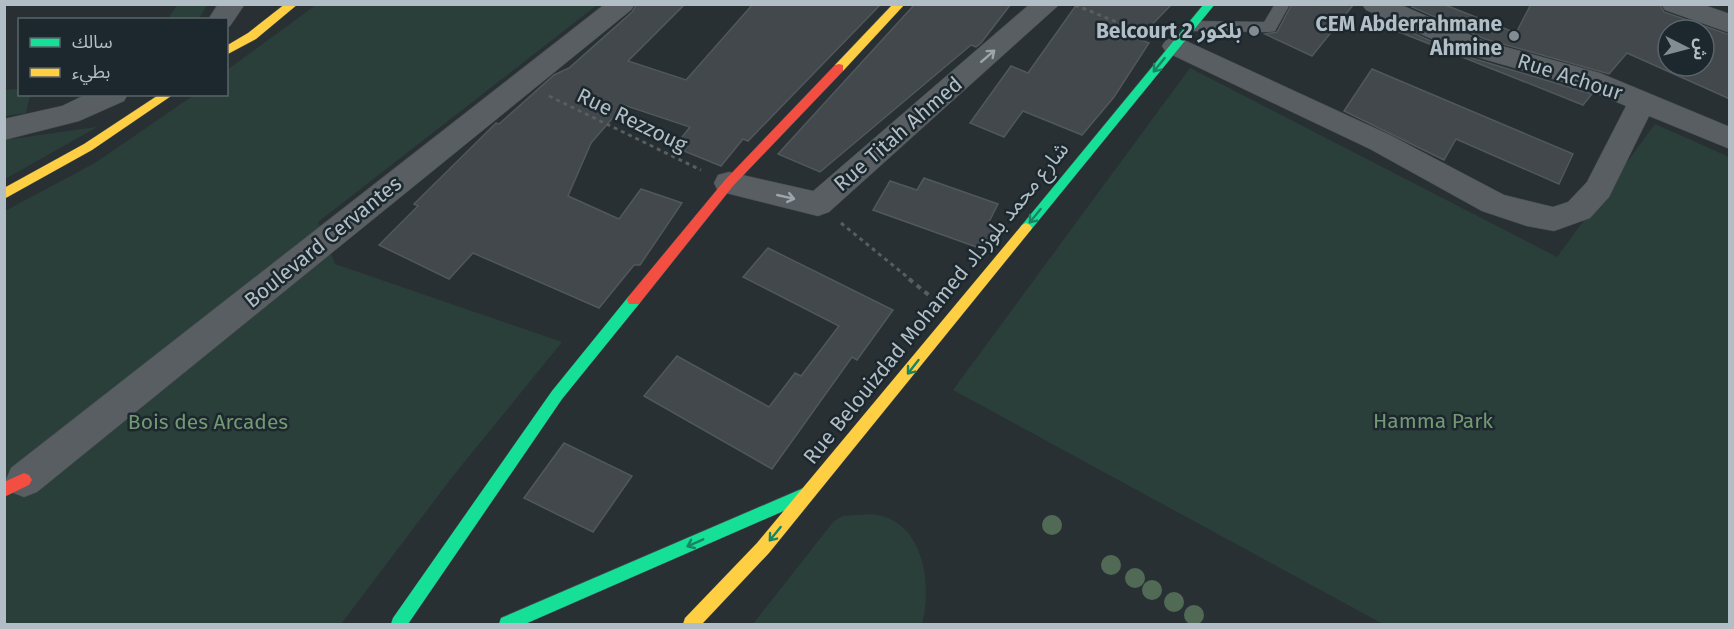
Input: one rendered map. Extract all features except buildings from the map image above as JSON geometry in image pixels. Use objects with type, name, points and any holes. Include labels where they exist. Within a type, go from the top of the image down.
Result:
[{"type":"street","points":[[222,18],[232,4]]},
{"type":"street","points":[[228,50],[248,30],[281,4]]},
{"type":"street","points":[[228,50],[246,40],[293,4]]},
{"type":"street","name":"Boulevard Cervantes","points":[[14,485],[622,4]]},
{"type":"street","points":[[399,624],[556,396],[729,183],[900,4]]},
{"type":"street","name":"Rue Titah Ahmed","points":[[729,183],[818,204],[1047,4]]},
{"type":"street","name":"Rue Belouizdad Mohamed شارع محمد بلوزداد","points":[[691,624],[763,548],[1210,4]]},
{"type":"street","name":"Rue Achour","points":[[1375,4],[1475,48],[1590,80],[1730,139]]},
{"type":"street","points":[[1674,4],[1730,24]]},
{"type":"street","points":[[1183,36],[1493,202],[1527,214],[1554,219],[1579,210],[1598,189],[1642,102]]},
{"type":"street","points":[[4,130],[69,114],[110,96]]},
{"type":"street","points":[[4,194],[76,156],[129,123],[166,96]]},
{"type":"street","points":[[507,624],[806,494]]},
{"type":"lane","points":[[1183,36],[1269,27],[1283,4]]},
{"type":"path","points":[[1075,4],[1183,36]]},
{"type":"path","name":"Rue Rezzoug","points":[[521,83],[729,183]]},
{"type":"path","points":[[818,204],[954,315]]},
{"type":"green space","points":[[177,4],[207,5],[200,18],[169,18]]},
{"type":"green space","name":"Bois des Arcades","points":[[316,5],[597,5],[318,222],[335,264],[562,342],[453,476],[341,624],[5,624],[5,211],[95,163],[193,96],[228,96],[228,69]]},
{"type":"green space","name":"Hamma Park","points":[[1190,68],[1557,257],[1655,124],[1729,157],[1729,624],[1383,624],[953,390]]},
{"type":"green space","points":[[18,89],[18,96],[30,96],[26,113],[5,116],[5,90]]},
{"type":"green space","points":[[97,127],[5,179],[5,140]]},
{"type":"green space","points":[[878,515],[894,521],[906,531],[915,544],[925,576],[925,609],[922,624],[753,624],[834,521],[843,516]]},
{"type":"traffic: fast","points":[[1026,228],[1210,4]]},
{"type":"traffic: fast","points":[[399,624],[557,395],[634,300]]},
{"type":"traffic: fast","points":[[507,624],[806,494]]},
{"type":"traffic: slow","points":[[228,50],[252,36],[293,4]]},
{"type":"traffic: slow","points":[[839,68],[900,4]]},
{"type":"traffic: slow","points":[[4,194],[88,147],[166,96]]},
{"type":"traffic: slow","points":[[691,624],[763,548],[1026,228]]},
{"type":"traffic: jam","points":[[634,300],[729,183],[839,68]]},
{"type":"traffic: jam","points":[[4,490],[24,480]]},
{"type":"place","name":"Belcourt 2 بلكور","points":[[1254,31]]},
{"type":"place","name":"CEM Abderrahmane Ahmine","points":[[1514,36]]}]
